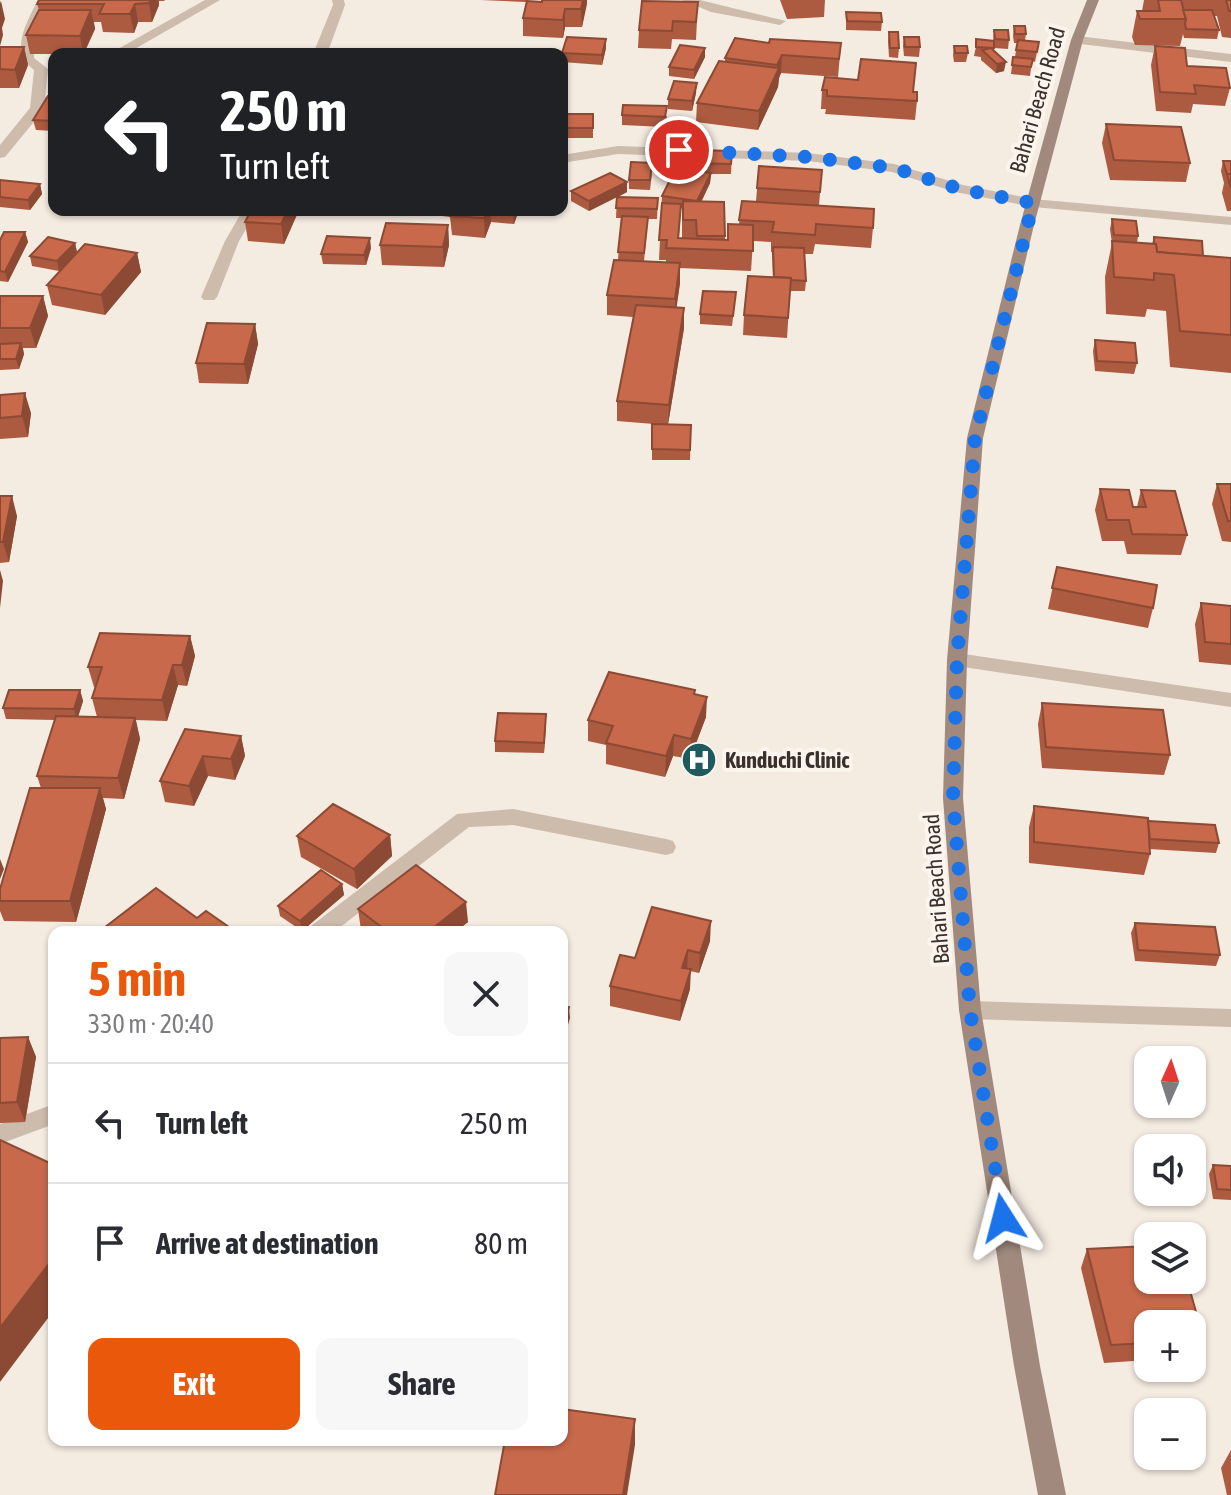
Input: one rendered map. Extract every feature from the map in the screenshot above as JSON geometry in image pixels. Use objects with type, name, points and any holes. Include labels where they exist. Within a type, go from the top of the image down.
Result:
[{"type":"street","points":[[37,109],[41,69],[28,59],[27,48],[33,22],[44,0]]},
{"type":"street","points":[[127,48],[214,0]]},
{"type":"street","points":[[322,48],[339,5],[338,0]]},
{"type":"street","points":[[688,0],[715,9],[780,21]]},
{"type":"street","name":"Bahari Beach Road","points":[[1052,1495],[1027,1366],[970,1010],[953,798],[957,660],[975,438],[1033,203],[1077,40],[1093,0]]},
{"type":"street","points":[[1077,40],[1231,58]]},
{"type":"street","points":[[0,154],[37,109],[48,101]]},
{"type":"street","points":[[568,158],[618,150],[808,157],[894,168],[960,189],[1033,203],[1231,221]]},
{"type":"street","points":[[209,297],[232,241],[247,216]]},
{"type":"street","points":[[957,660],[1231,700]]},
{"type":"street","points":[[327,926],[464,819],[513,817],[666,847]]},
{"type":"street","points":[[970,1010],[1231,1018]]},
{"type":"street","points":[[0,1134],[48,1116]]},
{"type":"building","points":[[39,0],[151,0],[149,3],[135,4],[130,14],[99,14],[104,4],[37,4]]},
{"type":"building","points":[[583,0],[581,9],[565,9],[563,20],[523,18],[527,1]]},
{"type":"building","points":[[1158,0],[1181,0],[1186,19],[1140,19],[1137,11],[1160,11]]},
{"type":"building","points":[[642,1],[698,2],[696,22],[673,21],[672,31],[639,30]]},
{"type":"building","points":[[39,10],[91,10],[80,36],[26,35]]},
{"type":"building","points":[[1183,10],[1212,10],[1219,30],[1186,29]]},
{"type":"building","points":[[846,12],[881,13],[882,22],[847,21]]},
{"type":"building","points":[[1014,26],[1025,26],[1026,34],[1015,34]]},
{"type":"building","points":[[994,30],[1008,30],[1009,40],[995,39]]},
{"type":"building","points":[[889,32],[898,32],[899,48],[890,48]]},
{"type":"building","points":[[567,37],[606,39],[602,55],[568,53],[568,48],[564,48]]},
{"type":"building","points":[[904,37],[919,37],[920,47],[905,47]]},
{"type":"building","points":[[735,38],[769,43],[770,39],[841,43],[839,59],[782,55],[777,65],[725,58]]},
{"type":"building","points":[[976,39],[994,41],[994,48],[976,47]]},
{"type":"building","points":[[1018,40],[1039,42],[1037,52],[1016,50]]},
{"type":"building","points":[[680,45],[705,48],[694,70],[669,67]]},
{"type":"building","points":[[954,46],[967,46],[968,53],[955,53]]},
{"type":"building","points":[[1155,46],[1185,48],[1187,66],[1226,68],[1230,88],[1194,85],[1196,94],[1160,92]]},
{"type":"building","points":[[0,47],[24,47],[15,70],[0,69]]},
{"type":"building","points":[[991,48],[1006,62],[997,64],[982,50]]},
{"type":"building","points":[[1013,57],[1033,59],[1031,67],[1012,65]]},
{"type":"building","points":[[861,59],[916,63],[913,92],[917,92],[917,101],[827,96],[827,90],[822,90],[825,77],[858,80]]},
{"type":"building","points":[[719,61],[779,68],[759,111],[697,103]]},
{"type":"building","points":[[674,81],[697,83],[692,101],[668,99]]},
{"type":"building","points":[[48,96],[48,121],[33,120]]},
{"type":"building","points":[[623,105],[667,106],[665,117],[622,115]]},
{"type":"building","points":[[568,114],[593,114],[593,128],[568,128]]},
{"type":"building","points":[[1106,124],[1181,127],[1190,163],[1114,160]]},
{"type":"building","points":[[656,149],[732,151],[731,164],[655,162]]},
{"type":"building","points":[[1223,161],[1231,161],[1231,174],[1227,174]]},
{"type":"building","points":[[631,162],[652,163],[650,180],[629,180]]},
{"type":"building","points":[[759,166],[822,170],[820,192],[757,188]]},
{"type":"building","points":[[676,168],[711,173],[697,201],[662,196]]},
{"type":"building","points":[[610,173],[627,182],[589,201],[571,191]]},
{"type":"building","points":[[0,180],[40,184],[28,200],[0,197]]},
{"type":"building","points":[[617,197],[658,198],[657,209],[616,208]]},
{"type":"building","points":[[683,201],[724,202],[725,236],[697,236],[696,220],[683,220]]},
{"type":"building","points":[[742,201],[874,209],[873,228],[816,224],[815,235],[772,232],[774,222],[739,220]]},
{"type":"building","points":[[662,203],[681,204],[678,238],[728,240],[728,224],[753,225],[753,251],[666,248],[667,240],[659,240]]},
{"type":"building","points":[[248,216],[285,216],[281,224],[245,222]]},
{"type":"building","points":[[622,216],[648,217],[644,253],[618,252]]},
{"type":"building","points":[[1112,219],[1136,221],[1138,236],[1114,235]]},
{"type":"building","points":[[386,223],[448,225],[443,247],[380,245]]},
{"type":"building","points":[[4,232],[25,232],[5,272],[0,271],[0,240]]},
{"type":"building","points":[[327,236],[370,238],[364,255],[321,254]]},
{"type":"building","points":[[48,237],[75,243],[57,261],[30,256]]},
{"type":"building","points":[[1154,237],[1202,241],[1203,256],[1157,252]]},
{"type":"building","points":[[1112,241],[1156,244],[1157,252],[1231,258],[1231,335],[1180,331],[1174,275],[1154,273],[1154,280],[1114,277]]},
{"type":"building","points":[[85,244],[137,253],[101,295],[47,285]]},
{"type":"building","points":[[773,247],[804,248],[806,281],[774,277]]},
{"type":"building","points":[[614,260],[680,263],[675,299],[607,295]]},
{"type":"building","points":[[748,276],[791,278],[788,318],[744,315]]},
{"type":"building","points":[[703,291],[736,292],[733,316],[700,314]]},
{"type":"building","points":[[0,296],[43,296],[30,328],[0,328]]},
{"type":"building","points":[[636,305],[684,308],[669,405],[617,401]]},
{"type":"building","points":[[207,323],[255,324],[244,364],[196,363]]},
{"type":"building","points":[[1095,340],[1135,343],[1137,363],[1097,361]]},
{"type":"building","points":[[21,343],[16,359],[0,359],[0,344]]},
{"type":"building","points":[[25,393],[22,416],[0,418],[0,395]]},
{"type":"building","points":[[652,424],[691,425],[690,450],[652,449]]},
{"type":"building","points":[[1217,484],[1231,484],[1231,521],[1228,521]]},
{"type":"building","points":[[1100,489],[1129,490],[1133,507],[1146,507],[1141,490],[1175,491],[1187,535],[1132,534],[1129,520],[1107,520]]},
{"type":"building","points":[[0,496],[12,496],[3,542],[0,542]]},
{"type":"building","points":[[1057,567],[1157,585],[1153,608],[1052,588]]},
{"type":"building","points":[[1201,603],[1231,606],[1231,644],[1205,642]]},
{"type":"building","points":[[100,633],[190,636],[182,665],[173,665],[162,700],[92,698],[102,667],[88,667]]},
{"type":"building","points":[[609,672],[695,690],[694,694],[707,697],[691,739],[674,735],[666,756],[606,743],[613,726],[588,720]]},
{"type":"building","points":[[9,690],[80,690],[74,709],[3,708]]},
{"type":"building","points":[[1042,703],[1163,710],[1170,755],[1046,747]]},
{"type":"building","points":[[498,713],[546,714],[544,743],[495,741]]},
{"type":"building","points":[[56,716],[135,718],[118,778],[37,776]]},
{"type":"building","points":[[185,729],[241,736],[231,759],[203,756],[189,786],[160,781]]},
{"type":"building","points":[[30,788],[100,788],[70,901],[0,901],[0,889]]},
{"type":"building","points":[[333,804],[390,835],[354,869],[297,836]]},
{"type":"building","points":[[1034,806],[1148,818],[1150,854],[1034,842]]},
{"type":"building","points":[[1148,821],[1215,825],[1219,843],[1150,839]]},
{"type":"building","points":[[416,865],[466,902],[436,926],[380,926],[358,909]]},
{"type":"building","points":[[321,870],[342,884],[300,921],[278,906]]},
{"type":"building","points":[[156,888],[197,918],[206,911],[227,926],[107,926]]},
{"type":"building","points":[[652,907],[711,921],[700,953],[688,950],[682,968],[691,969],[681,1001],[610,986],[620,955],[635,958]]},
{"type":"building","points":[[1135,923],[1215,927],[1220,955],[1138,950]]},
{"type":"building","points":[[28,1037],[17,1102],[0,1103],[0,1038]]},
{"type":"building","points":[[0,1140],[48,1162],[48,1265],[0,1328]]},
{"type":"building","points":[[1213,1165],[1231,1166],[1231,1190],[1217,1189]]},
{"type":"building","points":[[1134,1247],[1134,1294],[1191,1294],[1196,1310],[1134,1310],[1134,1344],[1111,1345],[1087,1249]]},
{"type":"building","points":[[568,1410],[635,1419],[623,1495],[495,1495],[504,1446],[568,1446]]},
{"type":"place","name":"Kunduchi Clinic","points":[[699,760]]},
{"type":"route","points":[[679,150],[808,157],[894,168],[960,189],[1033,203],[975,438],[957,660],[953,798],[970,1010],[1003,1218]]}]
